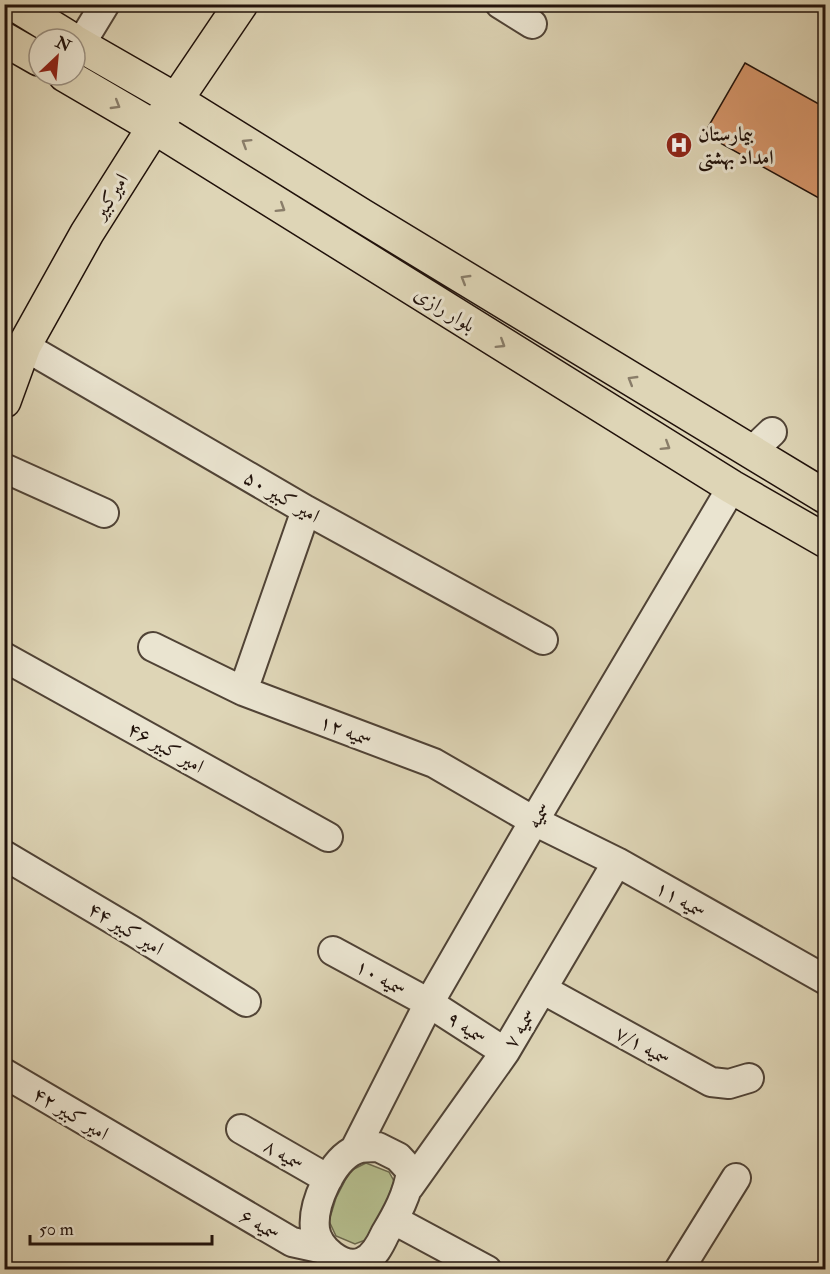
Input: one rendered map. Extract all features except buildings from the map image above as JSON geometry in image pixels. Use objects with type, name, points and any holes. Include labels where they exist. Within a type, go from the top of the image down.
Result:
[{"type":"main road","name":"بلوار رازی","points":[[14,4],[51,27]]},
{"type":"main road","name":"امیرکبیر","points":[[4,401],[24,346],[87,233],[154,127],[176,100],[242,4]]},
{"type":"main road","points":[[4,39],[27,52]]},
{"type":"main road","name":"بلوار رازی","points":[[87,49],[176,100],[361,215],[761,442],[825,497]]},
{"type":"main road","name":"بلوار رازی","points":[[86,87],[154,127],[732,487],[825,541]]},
{"type":"main road","points":[[343,246],[361,215]]},
{"type":"street","points":[[87,27],[105,4]]},
{"type":"street","points":[[500,4],[532,24]]},
{"type":"street","name":"امیر کبیر ۵۰","points":[[24,346],[306,510],[543,640]]},
{"type":"street","points":[[4,468],[104,513]]},
{"type":"street","name":"سمیه","points":[[355,1149],[429,1003],[732,487]]},
{"type":"street","points":[[243,691],[306,510]]},
{"type":"street","name":"سمیه ۱۲","points":[[153,647],[243,691],[434,763],[534,821]]},
{"type":"street","name":"امیر کبیر ۴۶","points":[[4,657],[328,837]]},
{"type":"street","name":"سمیه ۱۱","points":[[534,821],[617,862],[825,981]]},
{"type":"street","name":"امیر کبیر ۴۴","points":[[4,855],[246,1002]]},
{"type":"street","name":"سمیه ۷","points":[[409,1187],[505,1052],[617,862]]},
{"type":"street","name":"سمیه ۱۰","points":[[333,951],[429,1003]]},
{"type":"street","name":"سمیه ۷/۱","points":[[542,989],[711,1082],[729,1084],[749,1078]]},
{"type":"street","name":"سمیه ۹","points":[[429,1003],[505,1052]]},
{"type":"street","name":"امیر کبیر ۴۲","points":[[4,1072],[138,1152]]},
{"type":"street","name":"سمیه ۸","points":[[241,1129],[328,1179]]},
{"type":"street","points":[[378,1146],[398,1158],[411,1171],[409,1187],[394,1220],[371,1261],[361,1263],[342,1262],[324,1249],[315,1230],[318,1200],[328,1179],[340,1161],[355,1149],[378,1146]]},
{"type":"street","name":"سمیه ۶","points":[[138,1152],[292,1242],[324,1249]]},
{"type":"street","points":[[678,1269],[736,1178]]},
{"type":"street","points":[[394,1220],[487,1269]]},
{"type":"green space","points":[[366,1163],[389,1172],[394,1181],[382,1214],[368,1239],[355,1244],[336,1236],[329,1221],[336,1198],[350,1171]]},
{"type":"place","name":"بیمارستان امداد بهشتی","points":[[679,145]]}]
